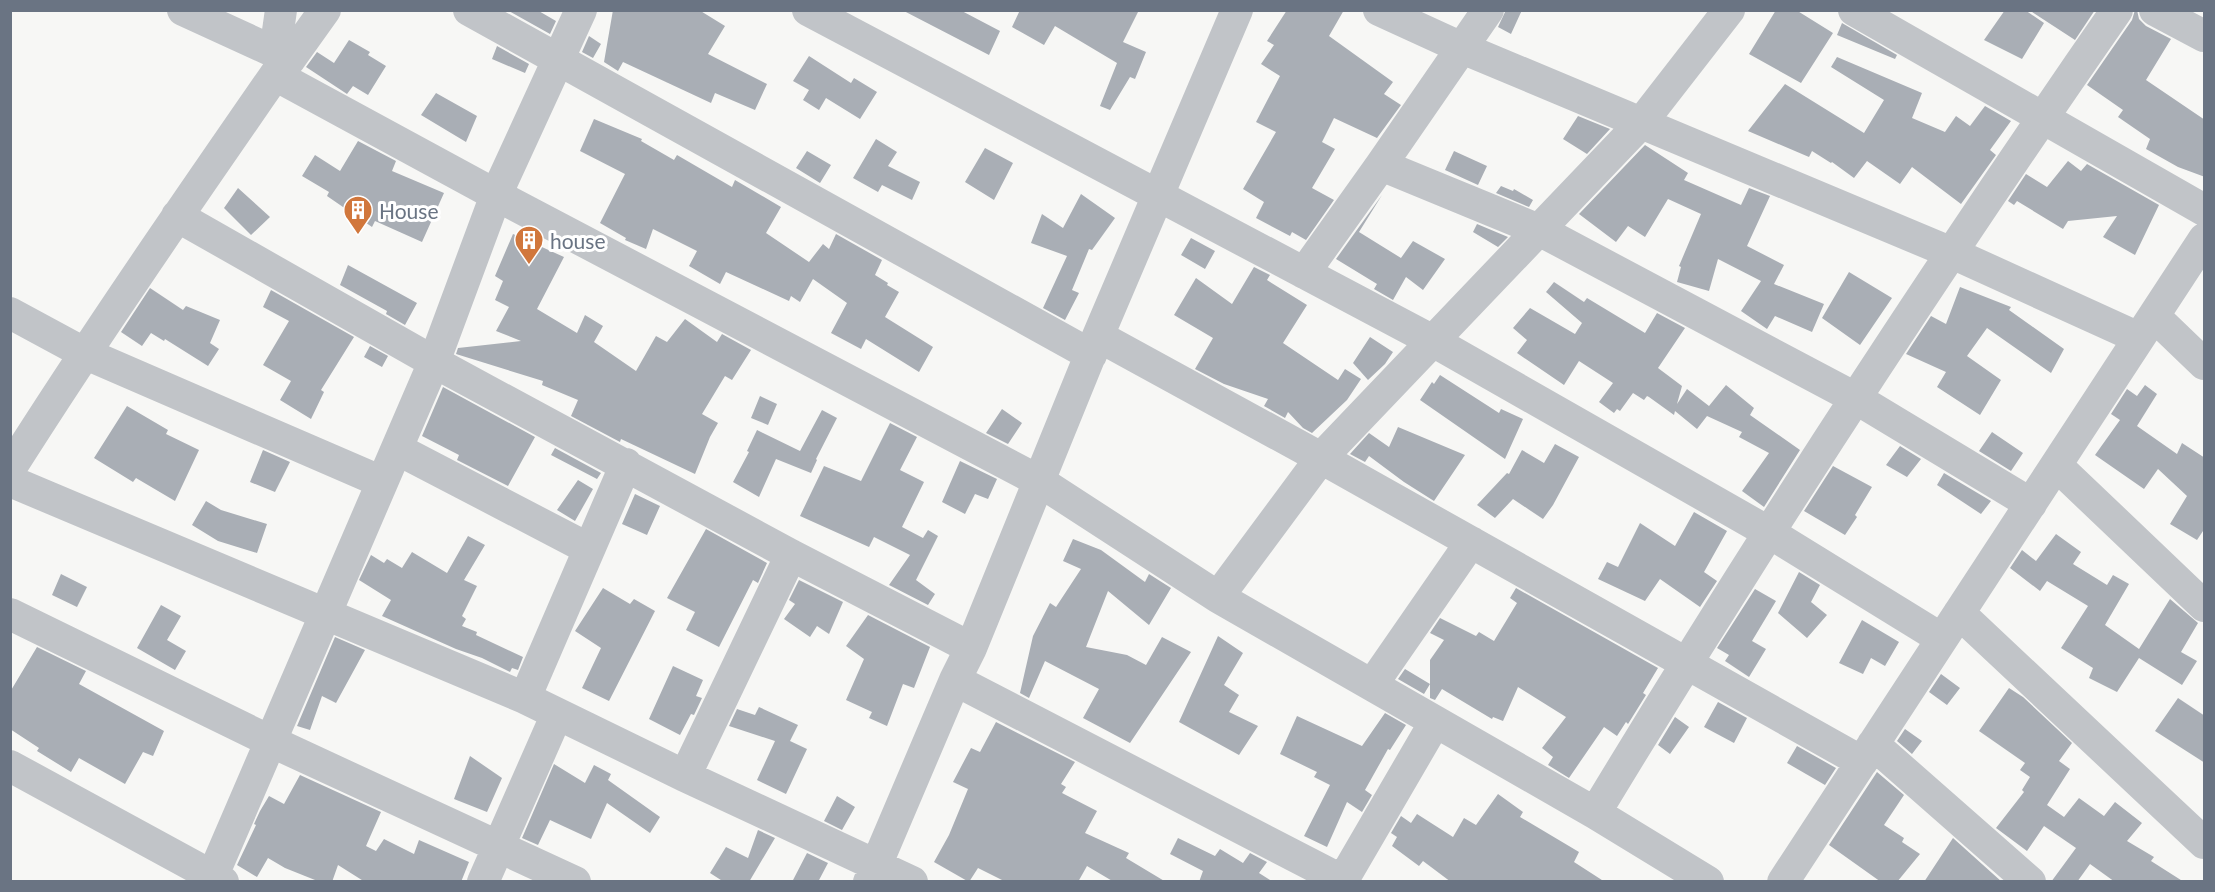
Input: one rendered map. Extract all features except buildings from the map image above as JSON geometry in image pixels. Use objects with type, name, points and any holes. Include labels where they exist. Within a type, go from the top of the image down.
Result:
[{"type":"street","points":[[183,10],[280,62],[496,195],[1038,481],[1218,597],[1595,813],[1708,882]]},
{"type":"street","points":[[280,62],[281,10]]},
{"type":"street","points":[[10,469],[84,353],[280,62],[325,10]]},
{"type":"street","points":[[469,10],[559,61],[1095,346],[1321,458],[1686,663],[1867,753],[2030,882]]},
{"type":"street","points":[[10,766],[215,880],[270,741],[434,362],[496,195],[581,10]]},
{"type":"street","points":[[808,10],[1433,341],[1770,533],[1950,626],[2205,843]]},
{"type":"street","points":[[873,874],[955,680],[971,648],[1038,481],[1237,10]]},
{"type":"street","points":[[1379,10],[1462,48],[1952,253],[2146,327],[2205,364]]},
{"type":"street","points":[[1304,273],[1488,10]]},
{"type":"street","points":[[1218,597],[1321,458],[1642,122],[1729,10]]},
{"type":"street","points":[[1854,10],[2205,210]]},
{"type":"street","points":[[1595,813],[1686,663],[1857,399],[1952,253],[2117,10]]},
{"type":"street","points":[[2155,10],[2205,36]]},
{"type":"street","points":[[1381,165],[1539,230],[1857,399],[2031,504]]},
{"type":"street","points":[[177,216],[434,362],[791,555],[971,648]]},
{"type":"street","points":[[1783,882],[2205,239]]},
{"type":"street","points":[[10,313],[84,353],[382,482]]},
{"type":"street","points":[[397,449],[589,549]]},
{"type":"street","points":[[525,699],[626,464]]},
{"type":"street","points":[[2056,465],[2205,606]]},
{"type":"street","points":[[10,481],[525,699],[685,776],[873,874],[912,882]]},
{"type":"street","points":[[1372,685],[1471,542]]},
{"type":"street","points":[[685,776],[791,555]]},
{"type":"street","points":[[10,614],[270,741],[575,882]]},
{"type":"street","points":[[955,680],[1344,881],[1435,722]]},
{"type":"street","points":[[483,882],[557,714]]},
{"type":"place","name":"House","points":[[358,236]]},
{"type":"place","name":"house","points":[[529,266]]}]
